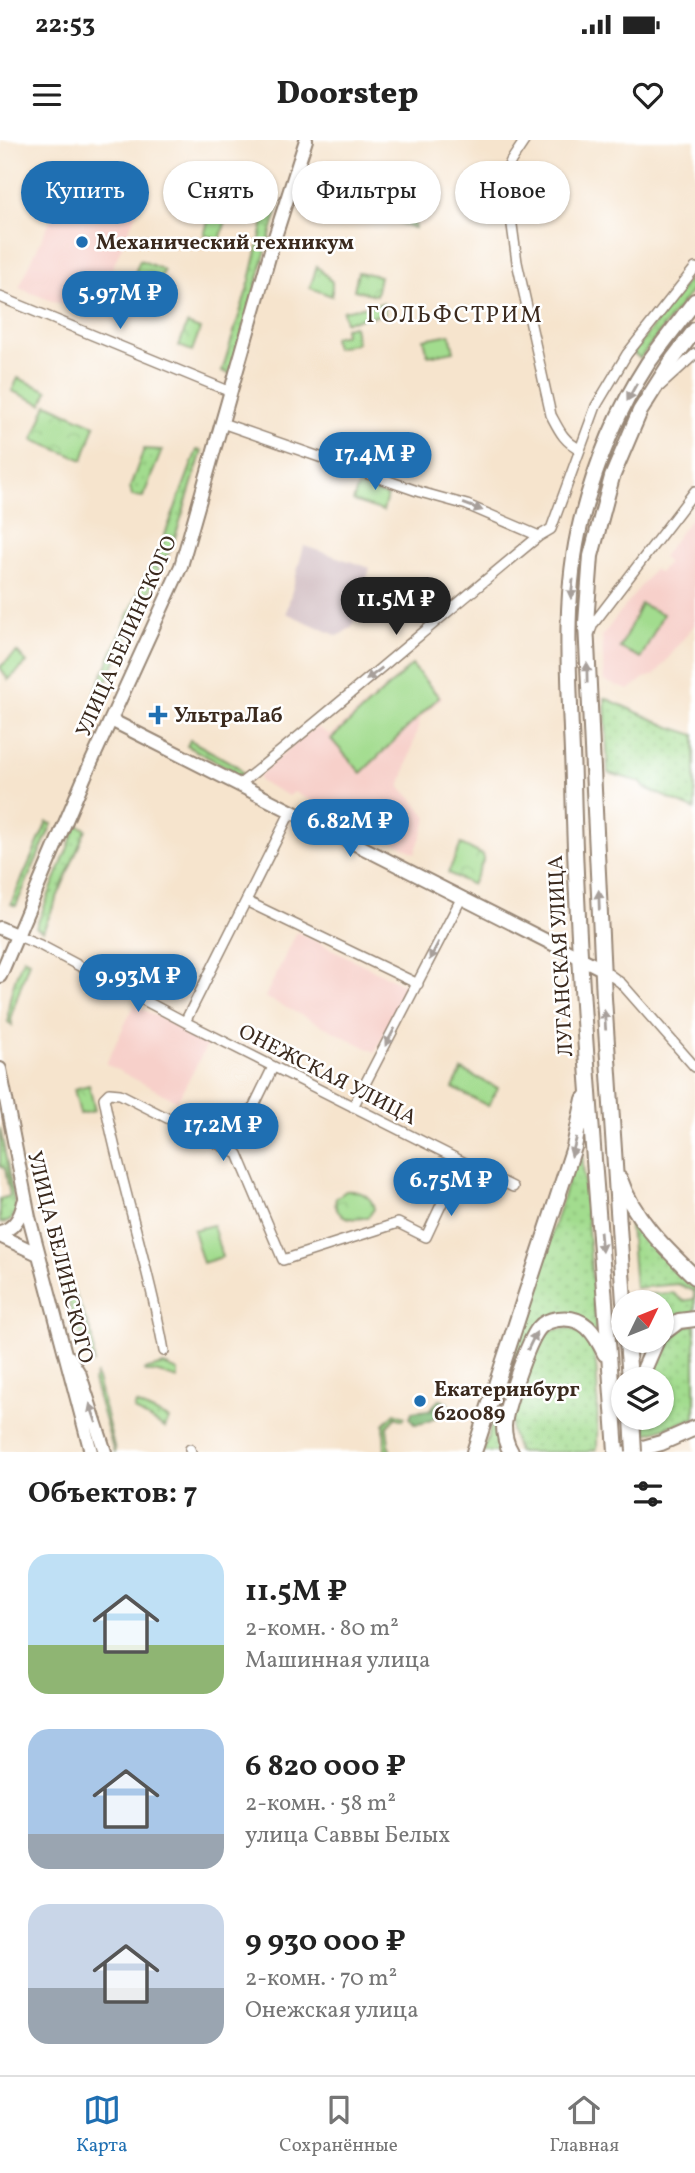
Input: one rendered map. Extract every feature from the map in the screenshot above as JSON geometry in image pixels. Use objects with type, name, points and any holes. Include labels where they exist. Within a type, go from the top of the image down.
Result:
[{"type":"main road","name":"УЛИЦА БЕЛИНСКОГО","points":[[0,976],[181,566],[273,243],[306,140]]},
{"type":"main road","name":"ЛУГАНСКАЯ УЛИЦА","points":[[615,1452],[580,959],[568,681],[570,609],[581,521],[595,472],[614,425],[648,364],[695,301]]},
{"type":"main road","name":"ЛУГАНСКАЯ УЛИЦА","points":[[623,1290],[602,969],[586,645],[591,556],[612,477],[640,411],[695,330]]},
{"type":"main road","points":[[111,720],[602,969]]},
{"type":"main road","points":[[0,928],[16,935]]},
{"type":"main road","name":"УЛИЦА БЕЛИНСКОГО","points":[[0,1069],[24,1198],[91,1452]]},
{"type":"main road","points":[[474,1452],[574,1147],[588,1080]]},
{"type":"main road","points":[[614,1144],[618,1172],[632,1205],[657,1238],[695,1277]]},
{"type":"main road","points":[[0,1234],[16,1223],[22,1212],[24,1198]]},
{"type":"main road","points":[[0,1234],[38,1254]]},
{"type":"main road","points":[[510,1452],[505,1437],[506,1416],[527,1349],[541,1326],[552,1319],[578,1320],[597,1336],[610,1363]]},
{"type":"main road","points":[[674,1325],[679,1321],[695,1319]]},
{"type":"main road","points":[[64,1348],[80,1375],[105,1452]]},
{"type":"main road","points":[[632,1430],[632,1452],[695,1428]]},
{"type":"main road","points":[[661,1443],[695,1437]]},
{"type":"street","points":[[525,140],[505,174],[517,262],[551,415],[561,435],[580,449]]},
{"type":"street","points":[[240,784],[380,671],[539,536],[551,529],[596,406],[627,354],[695,268]]},
{"type":"street","points":[[0,297],[231,392]]},
{"type":"street","points":[[651,394],[695,354]]},
{"type":"street","points":[[222,423],[420,492],[467,505],[539,536]]},
{"type":"street","points":[[586,645],[593,624],[695,491]]},
{"type":"street","points":[[185,1022],[291,811]]},
{"type":"street","points":[[354,1107],[463,897]]},
{"type":"street","points":[[246,901],[418,984]]},
{"type":"street","name":"ОНЕЖСКАЯ УЛИЦА","points":[[16,935],[513,1187]]},
{"type":"street","points":[[602,969],[621,983],[695,1067]]},
{"type":"street","points":[[232,1151],[273,1067]]},
{"type":"street","points":[[164,1351],[156,1304],[143,1265],[112,1140],[104,1098],[109,1093],[120,1094],[238,1154],[283,1261],[398,1223],[426,1237],[450,1186]]},
{"type":"shaded area","name":"Механический техникум","points":[[49,224],[131,224],[107,281],[100,278],[85,314],[19,288]]},
{"type":"shaded area","points":[[695,513],[695,624],[655,675],[644,678],[629,690],[604,681],[602,636],[654,569],[659,573],[668,563],[662,557]]},
{"type":"shaded area","points":[[304,546],[370,568],[352,627],[338,636],[286,613]]},
{"type":"shaded area","points":[[412,664],[442,698],[421,717],[400,788],[428,818],[415,853],[294,792],[289,796],[261,782],[258,776],[307,733],[316,727],[331,735]]},
{"type":"shaded area","points":[[297,932],[408,987],[375,1052],[265,997]]},
{"type":"shaded area","points":[[134,1005],[209,1042],[177,1101],[106,1064]]},
{"type":"green space","points":[[207,224],[225,224],[220,240],[204,235]]},
{"type":"green space","points":[[263,224],[273,224],[231,374],[222,371],[250,280]]},
{"type":"green space","points":[[140,260],[164,270],[158,284],[135,273]]},
{"type":"green space","points":[[317,266],[332,282],[332,296],[310,288]]},
{"type":"green space","points":[[695,271],[695,286],[640,358],[633,353]]},
{"type":"green space","points":[[358,272],[380,276],[376,295],[354,290]]},
{"type":"green space","points":[[383,303],[385,314],[345,322],[343,311]]},
{"type":"green space","points":[[187,324],[200,329],[192,351],[179,346]]},
{"type":"green space","points":[[354,326],[357,343],[335,348],[333,337],[345,335],[344,328]]},
{"type":"green space","points":[[450,334],[454,351],[428,356],[424,339]]},
{"type":"green space","points":[[18,378],[48,391],[42,404],[12,391]]},
{"type":"green space","points":[[47,404],[95,425],[83,460],[33,440]]},
{"type":"green space","points":[[144,449],[162,450],[143,497],[132,496],[130,487]]},
{"type":"green space","points":[[197,450],[202,451],[174,541],[167,557],[157,556]]},
{"type":"green space","points":[[358,486],[387,496],[383,511],[353,501]]},
{"type":"green space","points":[[156,566],[159,571],[99,697],[94,694],[149,568]]},
{"type":"green space","points":[[641,604],[663,614],[641,658],[620,648]]},
{"type":"green space","points":[[17,652],[27,663],[8,680],[0,667]]},
{"type":"green space","points":[[412,665],[439,697],[361,773],[331,739]]},
{"type":"green space","points":[[605,698],[670,727],[695,735],[695,810],[645,788],[640,782],[608,773]]},
{"type":"green space","points":[[190,740],[237,766],[243,773],[238,777],[232,775],[234,771],[187,746]]},
{"type":"green space","points":[[47,822],[52,824],[16,906],[11,904]]},
{"type":"green space","points":[[77,825],[86,829],[43,931],[36,927]]},
{"type":"green space","points":[[461,844],[483,855],[472,885],[448,873]]},
{"type":"green space","points":[[23,958],[29,961],[11,1016],[12,1025],[8,1022],[9,1005]]},
{"type":"green space","points":[[462,1070],[498,1088],[488,1106],[453,1088]]},
{"type":"green space","points":[[89,1085],[95,1111],[80,1114],[74,1089]]},
{"type":"green space","points":[[0,1128],[16,1210],[11,1220],[0,1223],[0,1199],[10,1196],[5,1169],[0,1166]]},
{"type":"green space","points":[[581,1139],[596,1332],[546,1319],[499,1418],[499,1443],[503,1452],[483,1452]]},
{"type":"green space","points":[[346,1191],[355,1191],[370,1200],[374,1209],[369,1216],[357,1219],[345,1217],[337,1210],[336,1198]]},
{"type":"green space","points":[[629,1213],[695,1285],[695,1315],[674,1323],[674,1294],[683,1301],[694,1299],[694,1291],[678,1284],[635,1288]]},
{"type":"green space","points":[[213,1225],[222,1257],[203,1263],[193,1230]]},
{"type":"green space","points":[[59,1268],[67,1274],[93,1338],[94,1364],[71,1311]]},
{"type":"green space","points":[[695,1325],[695,1418],[674,1425],[674,1367],[652,1367],[659,1353],[674,1353],[674,1335]]},
{"type":"green space","points":[[567,1328],[585,1337],[595,1356],[597,1449],[587,1452],[518,1452],[511,1431],[512,1418],[537,1345],[549,1331]]},
{"type":"green space","points":[[164,1365],[178,1371],[178,1379],[144,1370]]},
{"type":"green space","points":[[96,1375],[115,1450],[114,1452],[93,1381]]},
{"type":"green space","points":[[440,1399],[448,1404],[442,1412],[429,1421],[414,1424],[410,1418],[412,1412],[429,1410]]},
{"type":"green space","points":[[136,1404],[169,1419],[165,1428],[134,1410]]},
{"type":"green space","points":[[395,1413],[405,1417],[403,1420],[396,1417],[387,1427],[390,1452],[385,1452],[384,1424]]},
{"type":"place","name":"Механический техникум","points":[[82,242]]},
{"type":"place","name":"УльтраЛаб","points":[[158,715]]},
{"type":"place","name":"Екатеринбург 620089","points":[[420,1401]]},
{"type":"district","name":"ГОЛЬФСТРИМ","points":[[455,314]]}]
